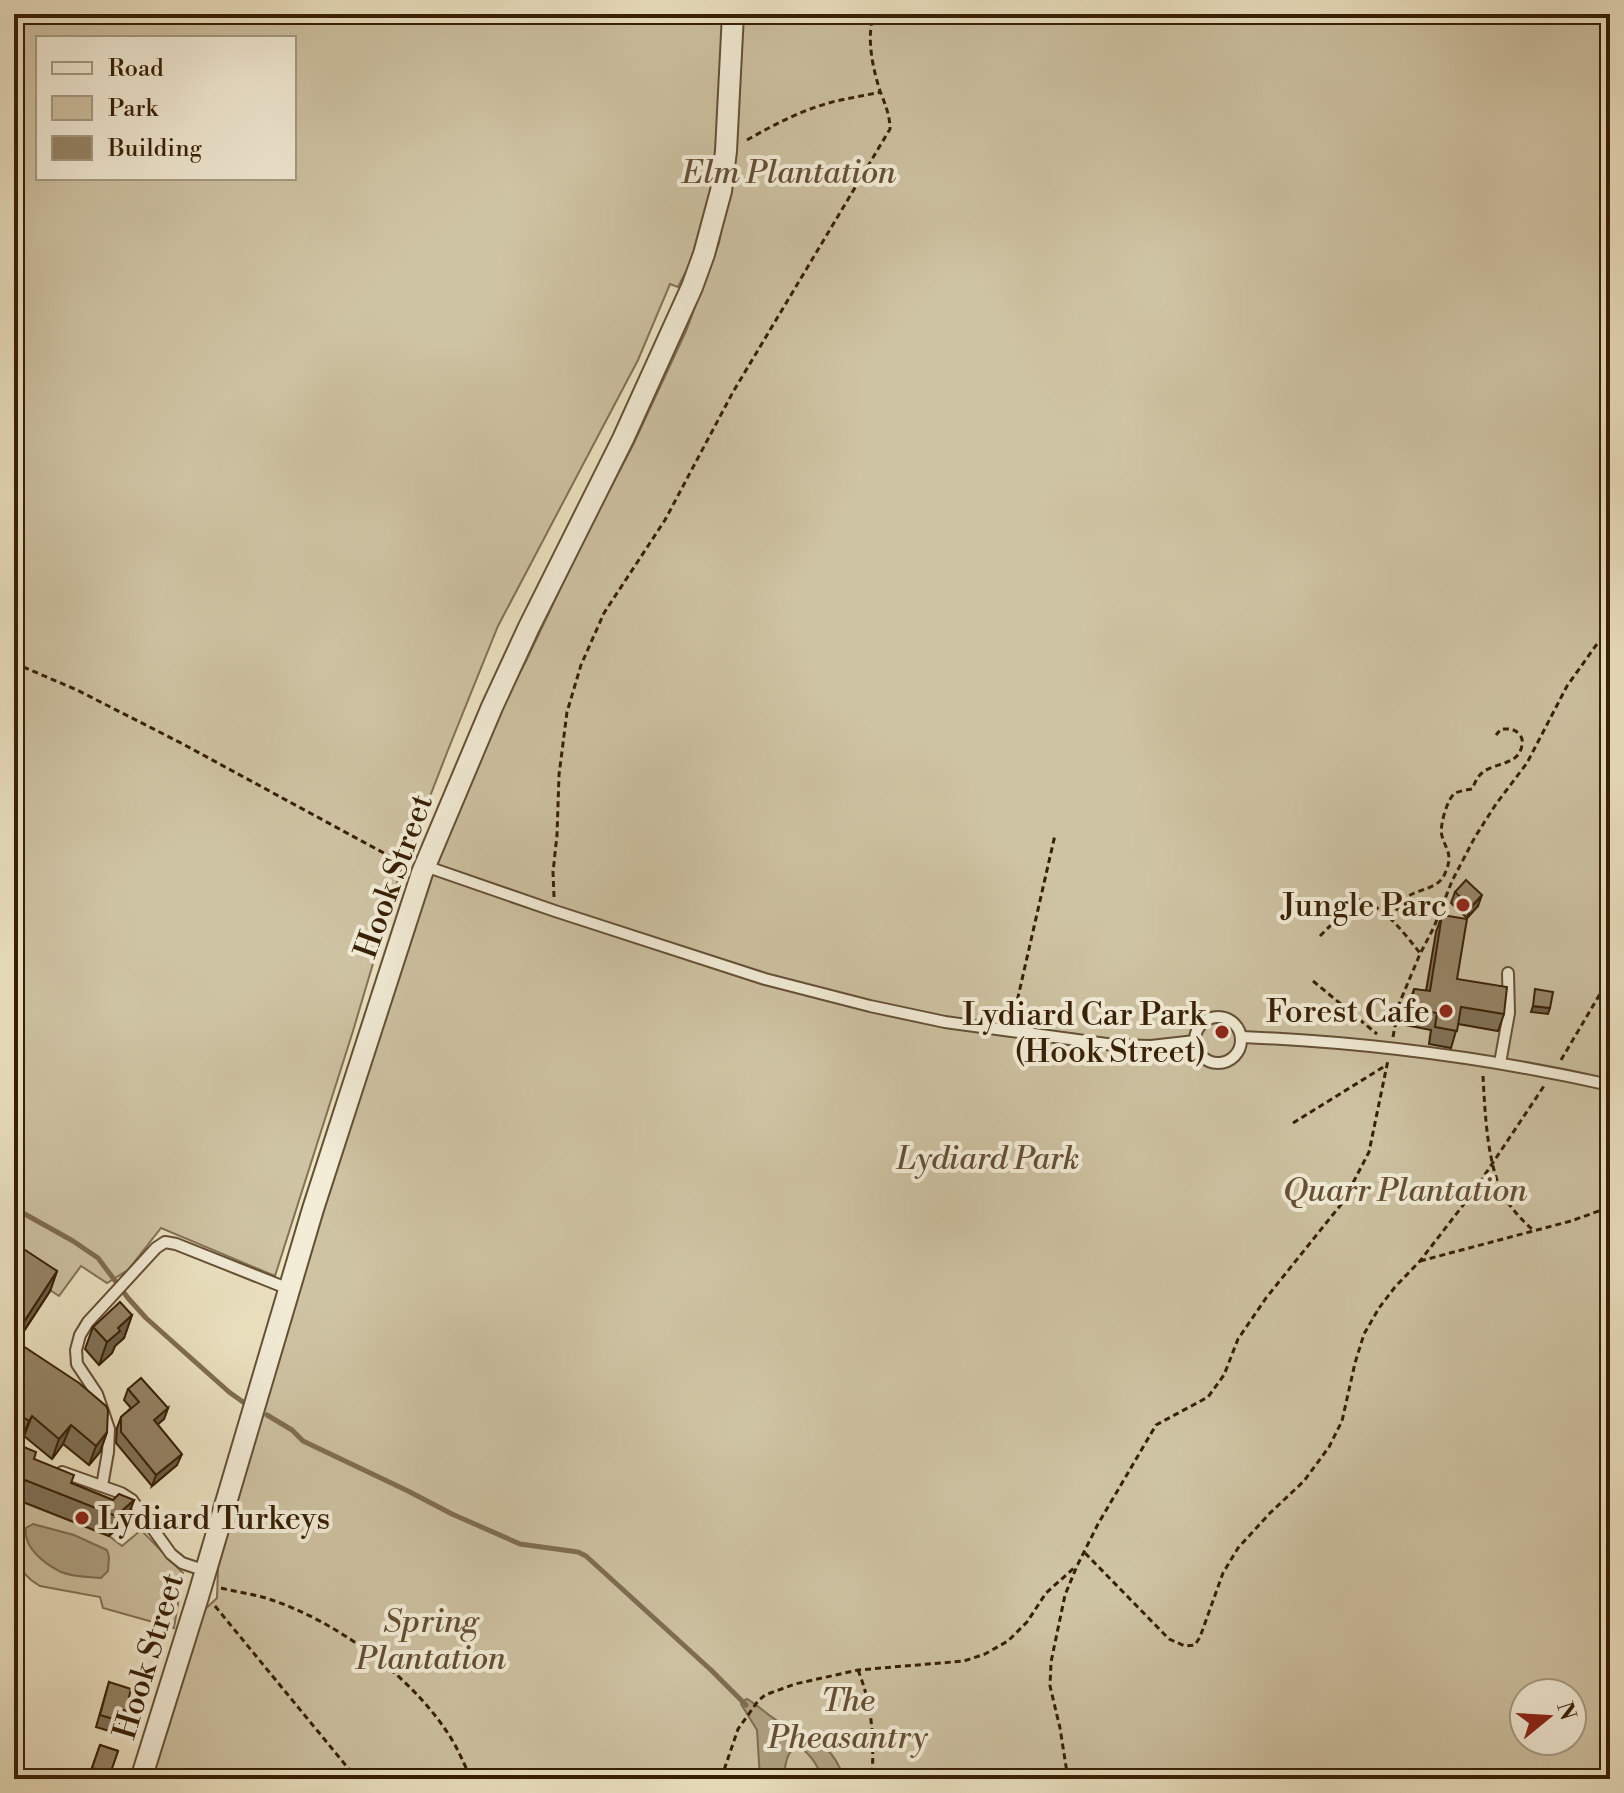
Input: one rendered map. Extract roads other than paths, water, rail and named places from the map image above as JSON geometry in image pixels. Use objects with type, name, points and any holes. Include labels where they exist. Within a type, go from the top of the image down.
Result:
[{"type":"street","name":"Hook Street","points":[[141,1779],[318,1195],[423,869],[492,707],[623,439],[704,254],[721,191],[726,151],[733,14]]},
{"type":"lane","points":[[423,869],[780,983],[945,1022],[1114,1045],[1151,1046],[1195,1041]]},
{"type":"lane","points":[[1500,1063],[1509,1013],[1508,973]]},
{"type":"lane","points":[[1217,1016],[1235,1023],[1242,1037],[1241,1048],[1233,1059],[1220,1063],[1202,1057],[1195,1041],[1199,1026],[1217,1016]]},
{"type":"lane","points":[[1242,1037],[1391,1048],[1500,1063],[1610,1085]]},
{"type":"lane","points":[[102,1486],[109,1429],[97,1394],[77,1364],[76,1350],[88,1322],[120,1287],[165,1242],[289,1289]]},
{"type":"lane","points":[[49,1467],[121,1493],[132,1500],[171,1554],[202,1584]]},
{"type":"waterway","points":[[14,1208],[98,1258],[146,1318],[243,1402]]},
{"type":"waterway","points":[[267,1415],[292,1430],[303,1441],[452,1514],[520,1544],[578,1552],[586,1556],[746,1705]]},
{"type":"place","name":"Jungle Parc","points":[[1463,905]]},
{"type":"place","name":"Forest Cafe","points":[[1446,1011]]},
{"type":"place","name":"Lydiard Car Park (Hook Street)","points":[[1222,1032]]},
{"type":"place","name":"Lydiard Turkeys","points":[[82,1518]]},
{"type":"park label","name":"Elm Plantation","points":[[789,172]]},
{"type":"park label","name":"Lydiard Park","points":[[988,1158]]},
{"type":"park label","name":"Quarr Plantation","points":[[1405,1190]]},
{"type":"park label","name":"Spring Plantation","points":[[431,1640]]},
{"type":"park label","name":"The Pheasantry","points":[[848,1718]]}]
